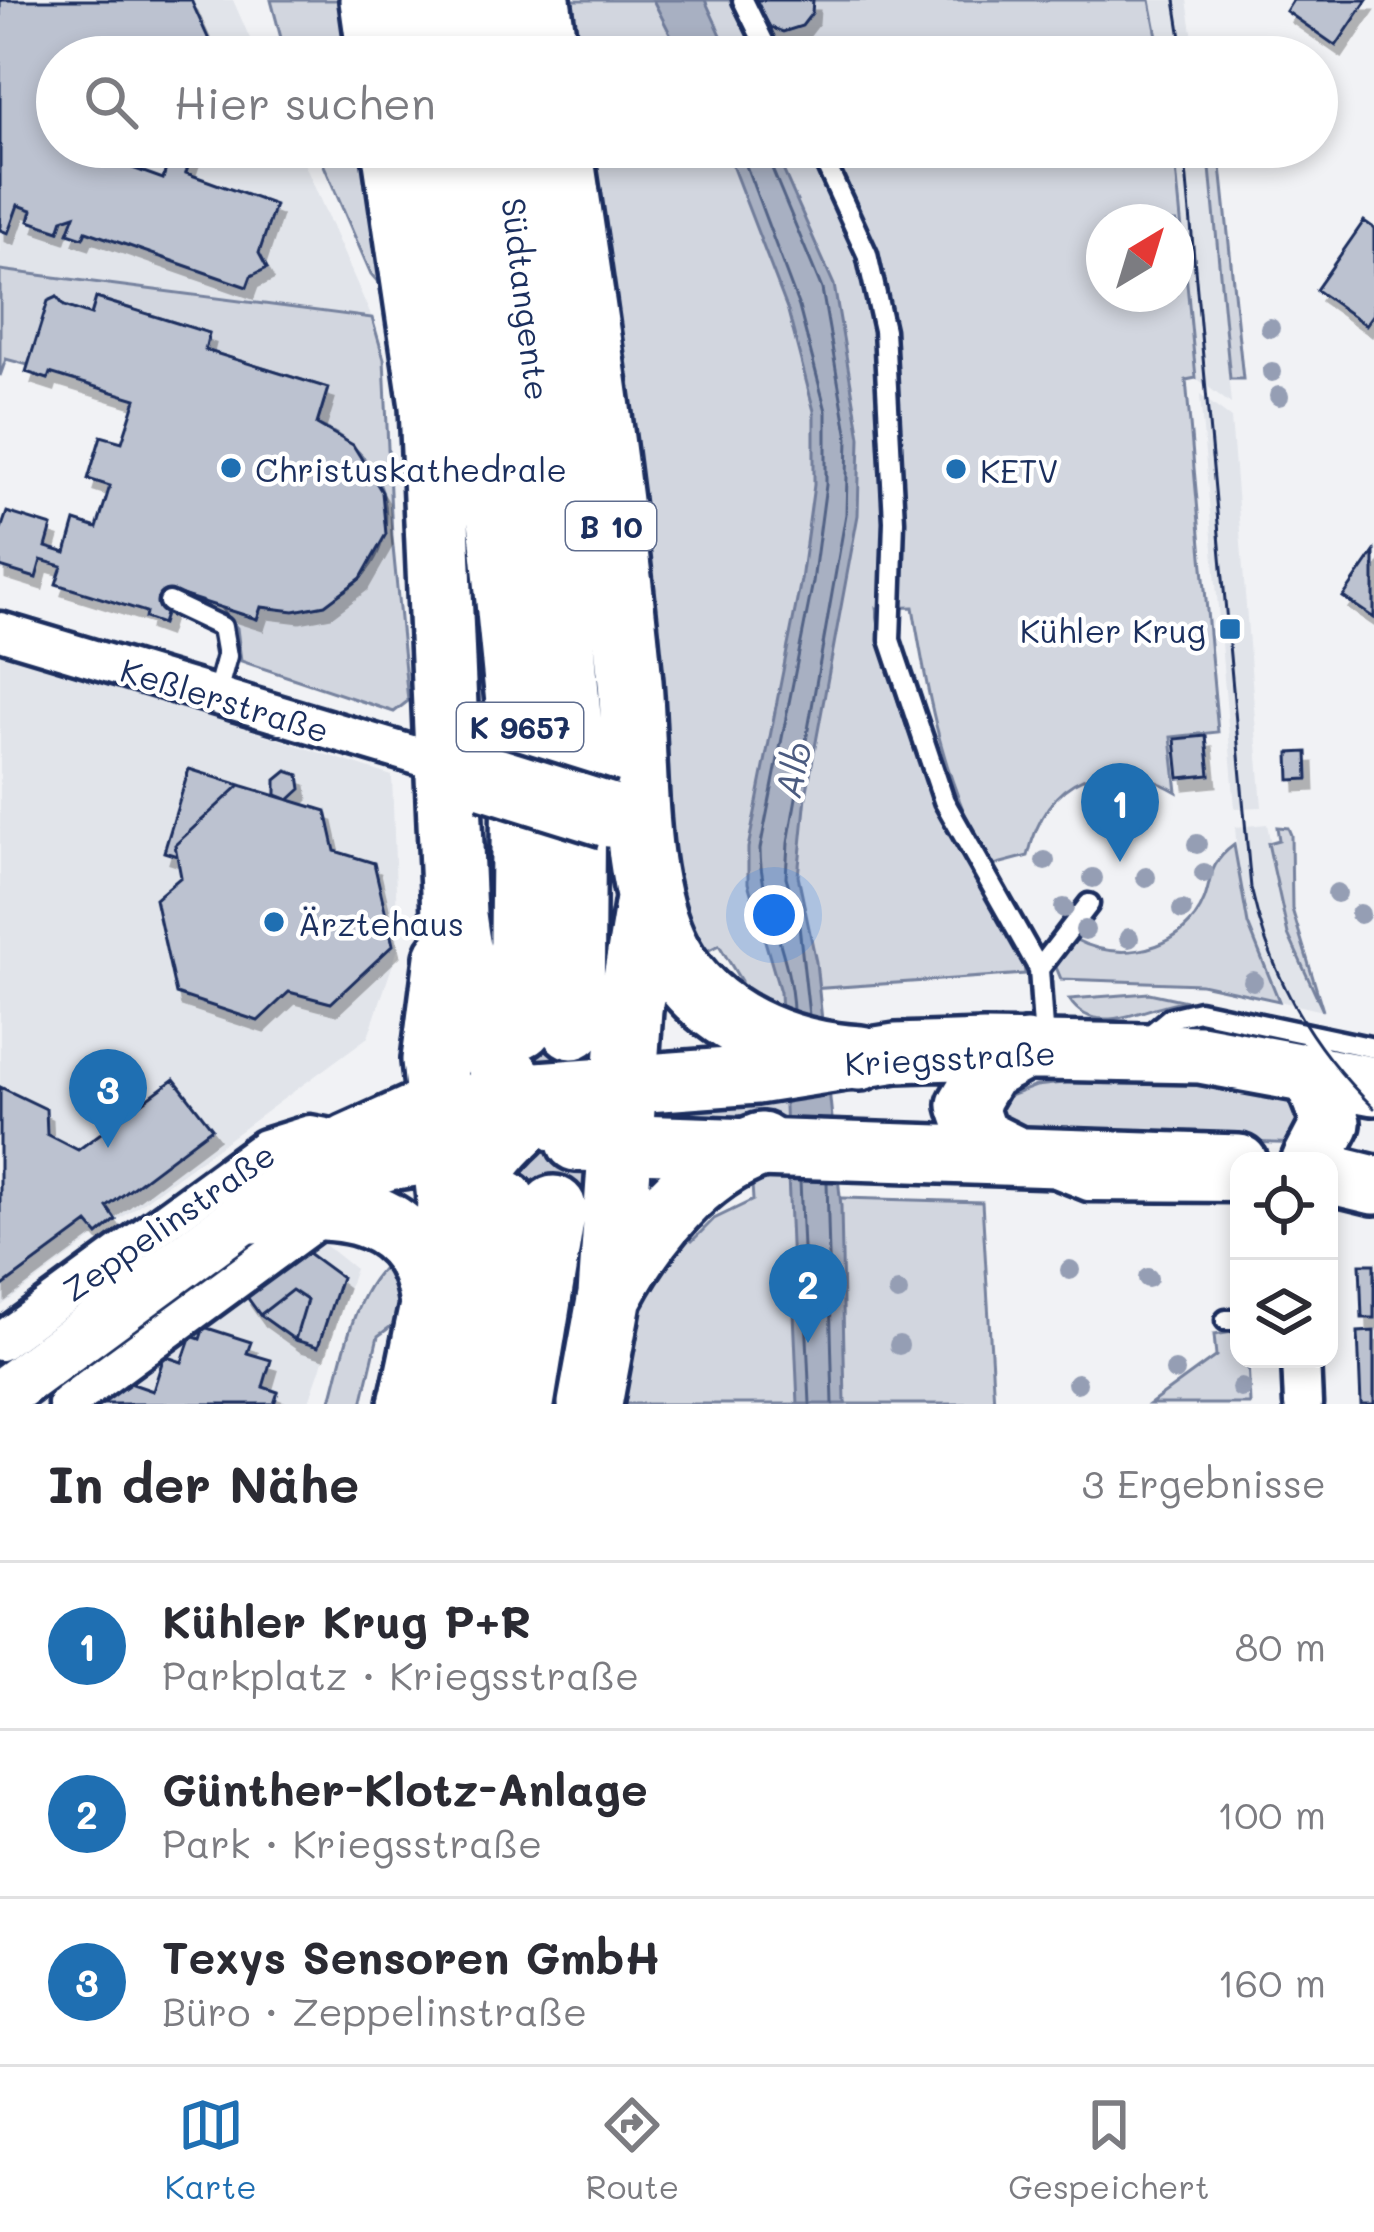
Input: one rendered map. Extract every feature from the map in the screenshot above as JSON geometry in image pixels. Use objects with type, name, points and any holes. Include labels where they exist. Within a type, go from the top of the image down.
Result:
[{"type":"highway","points":[[372,0],[377,36]]},
{"type":"highway","points":[[430,0],[435,36]]},
{"type":"highway","points":[[484,0],[490,36]]},
{"type":"highway","points":[[538,0],[543,36]]},
{"type":"highway","points":[[397,168],[432,406],[469,772],[434,1044],[541,1111]]},
{"type":"highway","name":"Südtangente","points":[[454,168],[490,429],[524,763],[541,1111],[471,1404]]},
{"type":"highway","name":"Südtangente","points":[[509,168],[548,464],[574,777],[541,1111],[522,1404]]},
{"type":"highway","name":"B 10","points":[[563,168],[630,681],[624,818],[649,885],[657,927],[677,967],[755,1054],[860,1058]]},
{"type":"highway","points":[[469,772],[624,818]]},
{"type":"highway","points":[[411,1404],[447,1245],[541,1111],[649,885]]},
{"type":"highway","points":[[454,915],[470,1012],[491,1055],[541,1111],[571,1170],[597,1207],[611,1282],[590,1404]]},
{"type":"highway","points":[[611,1282],[671,1210],[719,1167],[761,1145]]},
{"type":"highway","points":[[253,1211],[343,1174],[371,1215],[401,1238],[427,1276],[433,1316]]},
{"type":"main road","points":[[1012,1154],[978,1137],[967,1105],[986,1071],[1035,1050]]},
{"type":"main road","name":"Kriegsstraße","points":[[860,1058],[940,1051],[1199,1054],[1310,1070],[1374,1086]]},
{"type":"main road","name":"B 10","points":[[541,1111],[755,1054]]},
{"type":"main road","points":[[1310,1070],[1346,1175]]},
{"type":"main road","points":[[541,1111],[761,1145],[1230,1164]]},
{"type":"street","name":"Keßlerstraße","points":[[0,631],[469,772]]},
{"type":"street","name":"Zeppelinstraße","points":[[26,1378],[343,1174],[397,1116],[541,1111]]},
{"type":"street","name":"Zeppelinstraße","points":[[26,1378],[265,1148],[310,1134],[343,1174]]},
{"type":"street","name":"Zeppelinstraße","points":[[26,1378],[253,1211]]},
{"type":"street","points":[[1301,1368],[1303,1404]]},
{"type":"lane","points":[[742,0],[760,36]]},
{"type":"lane","points":[[828,168],[867,254],[884,330],[894,521],[890,640],[944,802],[1040,969],[1035,1050]]},
{"type":"lane","points":[[169,602],[222,627],[227,656],[216,696]]},
{"type":"lane","points":[[1040,969],[1089,904]]},
{"type":"lane","points":[[1114,1051],[1147,1038],[1184,1012],[1255,1019],[1374,1048]]},
{"type":"lane","points":[[1255,1019],[1310,1070]]},
{"type":"lane","points":[[1012,1154],[1087,1191],[1230,1192]]},
{"type":"shaded area","points":[[0,0],[233,0],[249,36],[36,36],[36,168],[306,168],[372,318],[0,270]]},
{"type":"shaded area","points":[[271,0],[355,0],[360,36],[280,36]]},
{"type":"shaded area","points":[[552,0],[1150,0],[1157,36],[558,36]]},
{"type":"shaded area","points":[[1150,0],[1187,0],[1193,36],[1157,36]]},
{"type":"shaded area","points":[[325,168],[378,168],[392,287],[383,288],[371,274]]},
{"type":"shaded area","points":[[579,168],[1176,168],[1179,204],[1086,204],[1086,312],[1190,312],[1196,378],[1186,380],[1218,732],[1171,737],[1177,792],[1127,774],[1083,779],[1049,806],[1028,856],[990,866],[949,772],[913,607],[876,608],[885,656],[914,748],[976,878],[1024,962],[1025,974],[811,989],[808,1197],[982,1202],[994,1404],[613,1404],[637,1281],[665,1221],[692,1241],[714,1219],[753,1200],[748,1123],[669,1122],[670,1103],[747,1099],[741,981],[719,945],[705,952],[679,941]]},
{"type":"shaded area","points":[[1176,168],[1210,168],[1231,404],[1196,378],[1190,312],[1194,312],[1194,204],[1179,204]]},
{"type":"shaded area","points":[[1210,168],[1221,168],[1243,379],[1230,379]]},
{"type":"shaded area","points":[[0,270],[372,318],[384,359],[392,537],[408,701],[394,712],[241,661],[237,628],[221,608],[257,619],[261,607],[306,606],[341,593],[367,570],[382,541],[385,509],[376,477],[354,447],[317,424],[328,388],[205,350],[209,333],[97,298],[91,315],[64,306],[57,297],[28,365],[6,359],[0,376]]},
{"type":"shaded area","points":[[1200,395],[1231,418],[1262,807],[1235,808]]},
{"type":"shaded area","points":[[0,649],[392,776],[398,949],[368,1037],[0,1307]]},
{"type":"shaded area","points":[[1267,824],[1288,933],[1323,1011],[1279,1001],[1257,953],[1240,889],[1235,827]]},
{"type":"shaded area","points":[[1277,827],[1288,828],[1291,835],[1292,909],[1323,1011],[1288,934],[1268,843],[1279,840]]},
{"type":"shaded area","points":[[1234,845],[1248,924],[1279,1001],[1201,984],[1061,979],[1056,967],[1074,939],[1106,950],[1139,950],[1183,930],[1201,907],[1217,862]]},
{"type":"shaded area","points":[[1149,993],[1186,1001],[1108,1019],[1080,1012],[1069,999]]},
{"type":"shaded area","points":[[1107,1078],[1290,1083],[1308,1144],[1009,1135],[991,1103],[1036,1086]]},
{"type":"shaded area","points":[[315,1237],[355,1269],[308,1404],[96,1404]]},
{"type":"shaded area","points":[[394,1258],[405,1316],[378,1336],[362,1404],[330,1404],[359,1306],[380,1271]]},
{"type":"shaded area","points":[[1230,1332],[1230,1368],[1248,1368],[1250,1404],[1150,1404],[1216,1356],[1214,1335]]},
{"type":"water","points":[[653,0],[705,0],[721,36],[671,36]]},
{"type":"water","name":"Alb","points":[[733,168],[782,168],[834,285],[860,437],[858,515],[806,796],[798,876],[816,962],[841,1206],[845,1404],[798,1404],[780,992],[748,883],[748,848],[801,580],[814,485],[814,411],[788,311]]},
{"type":"building","points":[[0,0],[191,0],[207,36],[36,36],[36,168],[133,168],[163,179],[166,168],[188,168],[186,173],[275,205],[259,253],[267,268],[251,276],[247,287],[86,231],[83,238],[68,233],[75,215],[63,219],[59,231],[29,221],[32,210],[18,205],[8,233],[0,230]]},
{"type":"building","points":[[754,0],[813,0],[812,13],[802,26],[783,32],[770,27]]},
{"type":"building","points":[[1293,0],[1367,0],[1338,43],[1338,36],[1322,36],[1286,11]]},
{"type":"building","points":[[1364,221],[1374,228],[1374,314],[1366,325],[1316,290]]},
{"type":"building","name":"Christuskathedrale","points":[[57,297],[64,306],[91,315],[96,298],[209,333],[205,350],[328,388],[317,424],[353,445],[382,492],[386,534],[361,578],[325,605],[294,611],[261,607],[257,619],[172,592],[162,624],[145,618],[146,612],[56,584],[62,566],[41,560],[36,578],[0,567],[0,532],[7,512],[52,526],[46,547],[66,553],[75,521],[97,528],[110,486],[88,479],[101,436],[122,442],[136,399],[50,373],[48,379],[26,372],[48,301]]},
{"type":"building","points":[[1374,552],[1374,618],[1343,597]]},
{"type":"building","points":[[1206,736],[1210,775],[1179,778],[1175,739]]},
{"type":"building","points":[[1307,752],[1308,779],[1290,780],[1289,753]]},
{"type":"building","points":[[189,769],[240,785],[175,845],[177,856],[164,852]]},
{"type":"building","points":[[287,771],[299,775],[301,789],[289,800],[276,795],[276,780]]},
{"type":"building","name":"Ärztehaus","points":[[240,785],[326,811],[335,851],[374,863],[393,945],[331,1003],[289,992],[258,1021],[176,994],[155,899],[181,877],[175,845]]},
{"type":"building","points":[[174,1079],[212,1128],[107,1207],[116,1220],[98,1235],[88,1223],[0,1288],[0,1087],[46,1109],[47,1134],[78,1150]]},
{"type":"building","points":[[304,1250],[341,1277],[318,1347],[295,1340],[307,1300],[292,1290],[260,1315],[245,1294]]},
{"type":"building","points":[[1360,1264],[1374,1264],[1374,1318],[1362,1318]]},
{"type":"building","points":[[292,1290],[307,1300],[295,1340],[260,1315]]},
{"type":"building","points":[[204,1327],[251,1342],[247,1353],[271,1360],[263,1387],[278,1392],[274,1404],[99,1404],[127,1382],[153,1391],[164,1356],[182,1362],[191,1336],[200,1339]]},
{"type":"building","points":[[1374,1331],[1374,1404],[1361,1404],[1358,1332]]},
{"type":"tunnel","points":[[554,1208],[572,1027]]},
{"type":"tram line","points":[[1175,0],[1181,36]]},
{"type":"tram line","points":[[1186,168],[1251,888],[1270,951],[1296,1008],[1330,1060],[1374,1108]]},
{"type":"place","name":"Christuskathedrale","points":[[231,468]]},
{"type":"place","name":"KETV","points":[[956,469]]},
{"type":"place","name":"Kühler Krug","points":[[1230,629]]},
{"type":"place","name":"Kühler Krug P+R","points":[[1120,862]]},
{"type":"place","name":"Ärztehaus","points":[[274,922]]},
{"type":"place","name":"Texys Sensoren GmbH","points":[[108,1148]]},
{"type":"place","name":"Günther-Klotz-Anlage","points":[[808,1343]]}]
